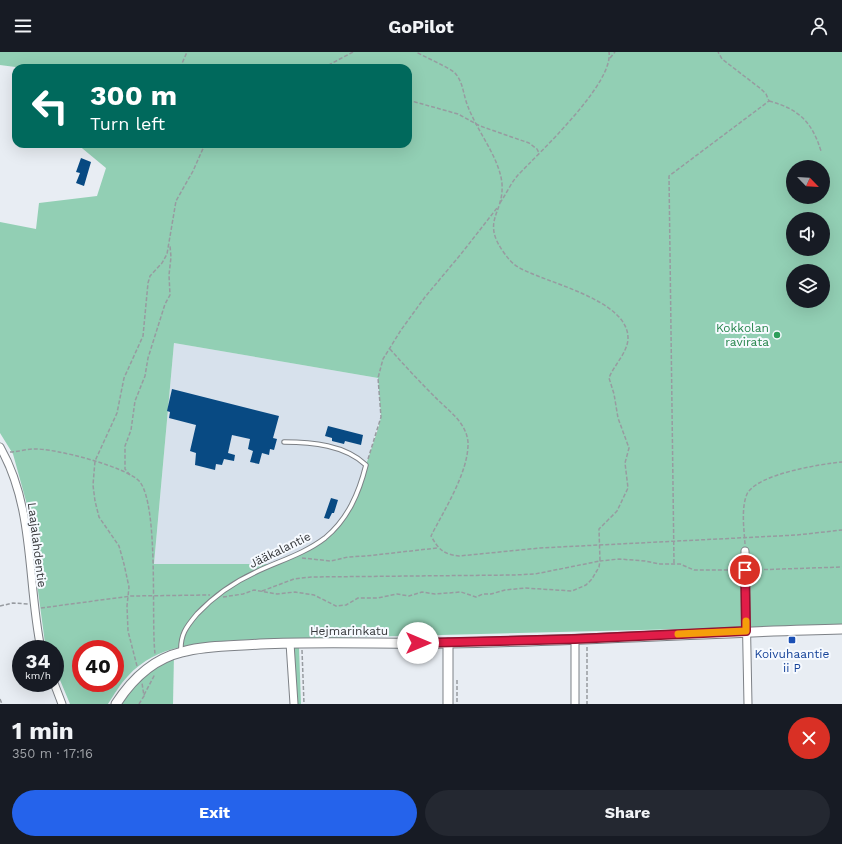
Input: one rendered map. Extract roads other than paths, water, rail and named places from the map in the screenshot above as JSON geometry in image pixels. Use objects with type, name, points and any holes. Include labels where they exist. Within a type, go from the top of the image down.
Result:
[{"type":"street","name":"Laajalahdentie","points":[[1,450],[20,498],[27,533],[33,606],[39,640]]},
{"type":"street","points":[[745,551],[748,704]]},
{"type":"street","name":"Hejmarinkatu","points":[[116,704],[140,675],[156,662],[181,652],[232,645],[301,642],[448,643],[587,639],[746,631],[842,629]]},
{"type":"street","points":[[575,639],[575,704]]},
{"type":"street","points":[[290,643],[294,704]]},
{"type":"street","points":[[448,643],[448,704]]},
{"type":"street","points":[[57,692],[62,704]]},
{"type":"lane","name":"Jääkalantie","points":[[181,652],[184,632],[208,602],[245,577],[310,548],[335,528],[353,503],[359,490],[366,465],[356,455],[340,449],[304,442],[284,442]]},
{"type":"place","name":"Kokkolan ravirata","points":[[777,335]]},
{"type":"place","name":"Koivuhaantie ii P","points":[[792,640]]}]
